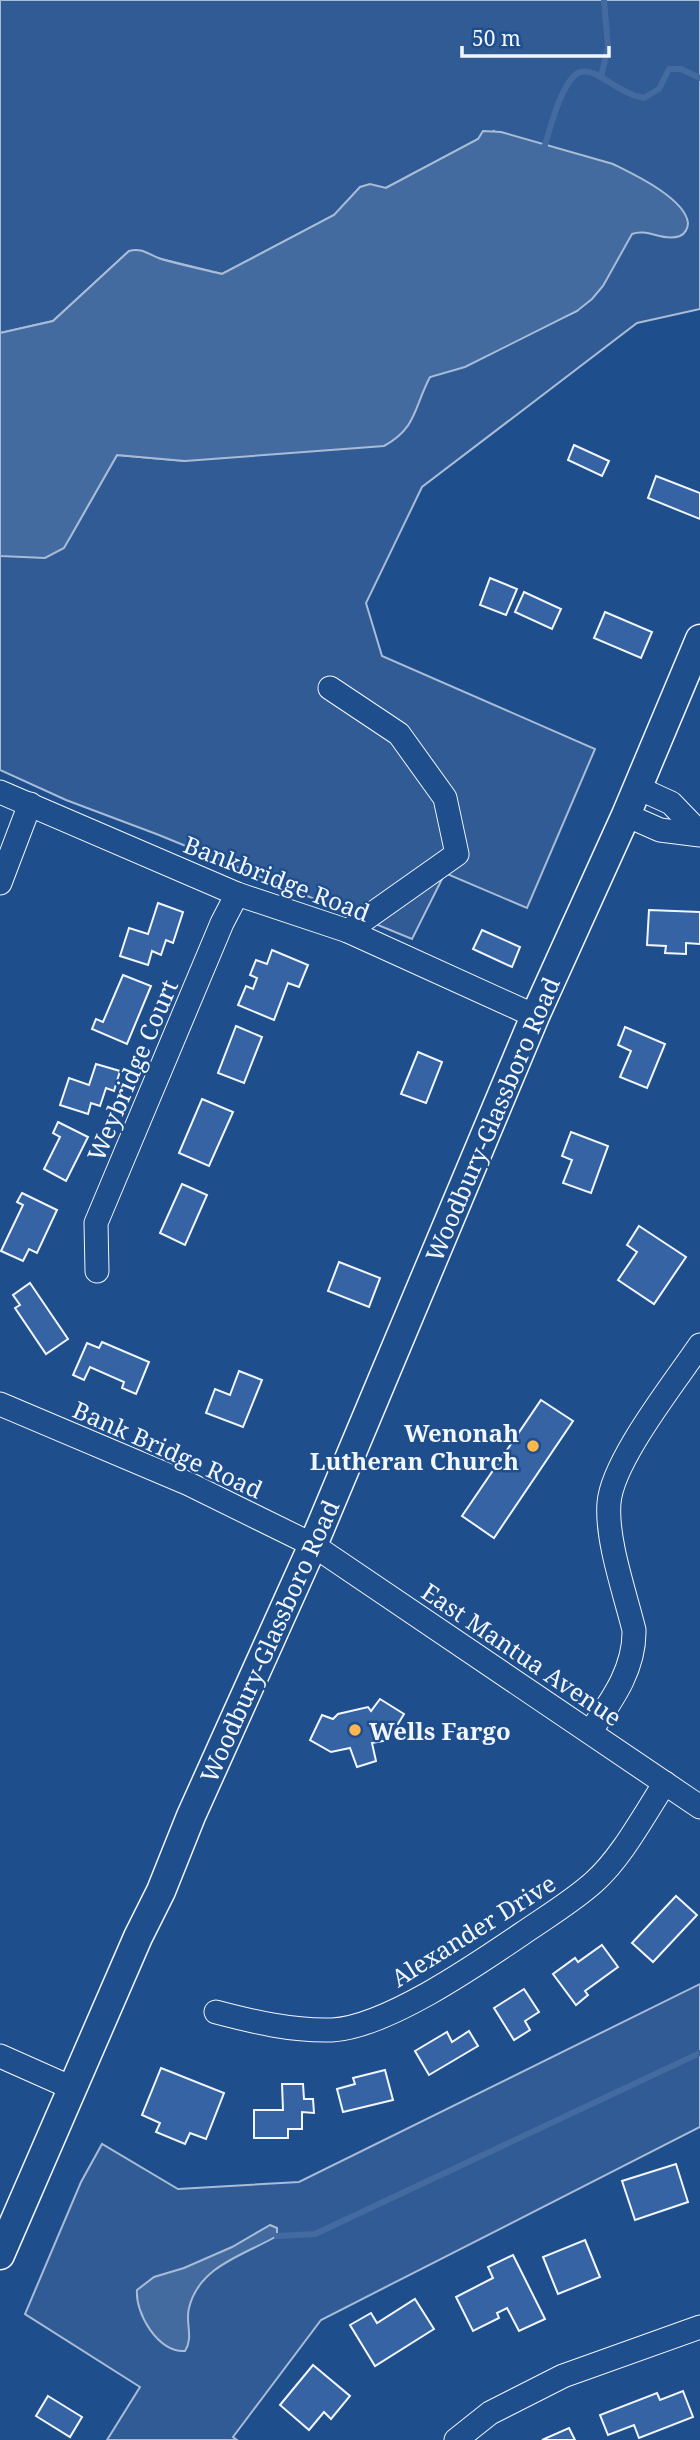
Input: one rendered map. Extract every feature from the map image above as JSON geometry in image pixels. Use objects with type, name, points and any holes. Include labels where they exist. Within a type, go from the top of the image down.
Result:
[{"type":"main road","name":"Woodbury-Glassboro Road","points":[[0,2255],[138,1937],[161,1891],[191,1816],[313,1545],[535,1016],[626,815],[700,639]]},
{"type":"street","points":[[330,688],[399,734],[445,798],[457,854],[348,931]]},
{"type":"street","points":[[636,787],[671,803],[700,834]]},
{"type":"street","name":"Bankbridge Road","points":[[0,792],[237,894],[348,931],[535,1016]]},
{"type":"street","points":[[0,883],[30,804]]},
{"type":"street","points":[[626,815],[660,830],[700,834]]},
{"type":"street","name":"Weybridge Court","points":[[97,1271],[96,1223],[222,923],[237,894]]},
{"type":"street","points":[[590,1732],[625,1677],[634,1641],[634,1630],[609,1523],[611,1491],[628,1451],[700,1345]]},
{"type":"street","name":"Bank Bridge Road","points":[[0,1404],[188,1484],[313,1545]]},
{"type":"street","name":"East Mantua Avenue","points":[[313,1545],[700,1807]]},
{"type":"street","name":"Alexander Drive","points":[[216,2012],[273,2026],[334,2030],[377,2018],[406,2004],[469,1969],[595,1881],[626,1843],[665,1783]]},
{"type":"street","points":[[0,2056],[72,2088]]},
{"type":"street","points":[[456,2440],[490,2413],[563,2376],[700,2327]]},
{"type":"shaded area","points":[[0,0],[700,0],[700,309],[637,323],[422,487],[366,603],[382,656],[595,749],[527,908],[445,873],[412,939],[159,835],[66,800],[0,770],[0,546],[69,539],[117,455],[185,461],[430,377],[577,311],[494,131],[222,274],[129,251],[53,321],[0,333]]},
{"type":"shaded area","points":[[483,131],[501,132],[613,164],[645,180],[668,196],[685,214],[687,229],[682,235],[674,237],[632,234],[603,286],[577,311],[465,367],[430,377],[409,424],[384,446],[185,461],[117,455],[64,548],[45,558],[0,556],[0,333],[53,321],[129,251],[142,251],[161,259],[222,274],[334,215],[360,187],[370,184],[386,188],[478,139]]},
{"type":"shaded area","points":[[700,1984],[700,2127],[321,2320],[233,2437],[237,2440],[107,2440],[140,2387],[25,2314],[81,2182],[102,2144],[178,2189],[299,2182]]},
{"type":"shaded area","points":[[270,2225],[277,2228],[277,2236],[224,2263],[202,2282],[189,2308],[189,2340],[185,2351],[175,2350],[157,2339],[144,2320],[137,2290],[154,2277],[184,2268],[232,2247]]},
{"type":"building","points":[[574,445],[609,461],[602,476],[568,460]]},
{"type":"building","points":[[656,476],[700,493],[700,519],[648,498]]},
{"type":"building","points":[[490,578],[517,589],[506,615],[480,605]]},
{"type":"building","points":[[524,592],[561,609],[552,629],[515,612]]},
{"type":"building","points":[[605,612],[652,632],[641,658],[594,638]]},
{"type":"building","points":[[158,903],[183,912],[173,943],[166,940],[161,955],[152,951],[148,965],[120,956],[129,928],[148,934]]},
{"type":"building","points":[[649,910],[700,912],[700,944],[686,943],[686,954],[665,953],[666,946],[647,945]]},
{"type":"building","points":[[482,930],[520,947],[512,967],[473,949]]},
{"type":"building","points":[[272,950],[308,965],[299,987],[288,983],[274,1020],[238,1005],[246,986],[253,989],[257,978],[250,975],[256,960],[267,964]]},
{"type":"building","points":[[123,975],[151,986],[127,1044],[92,1029],[96,1019],[103,1022]]},
{"type":"building","points":[[236,1026],[262,1037],[244,1083],[218,1073]]},
{"type":"building","points":[[625,1027],[665,1044],[647,1088],[620,1077],[631,1051],[618,1045]]},
{"type":"building","points":[[418,1052],[442,1062],[426,1103],[401,1094]]},
{"type":"building","points":[[96,1064],[120,1071],[114,1091],[106,1088],[100,1106],[91,1103],[88,1114],[60,1105],[69,1078],[89,1085]]},
{"type":"building","points":[[202,1099],[233,1112],[209,1166],[179,1153]]},
{"type":"building","points":[[58,1122],[88,1137],[66,1181],[44,1169],[60,1137],[53,1133]]},
{"type":"building","points":[[571,1132],[608,1146],[591,1193],[563,1183],[572,1160],[562,1156]]},
{"type":"building","points":[[182,1184],[207,1195],[185,1245],[160,1233]]},
{"type":"building","points":[[22,1193],[57,1210],[37,1253],[29,1249],[23,1261],[1,1251],[23,1205],[17,1202]]},
{"type":"building","points":[[639,1226],[686,1257],[654,1304],[618,1280],[637,1252],[627,1245]]},
{"type":"building","points":[[339,1262],[380,1278],[369,1307],[328,1291]]},
{"type":"building","points":[[30,1283],[68,1339],[46,1354],[15,1308],[20,1305],[13,1295]]},
{"type":"building","points":[[102,1342],[149,1362],[136,1394],[122,1388],[124,1382],[90,1367],[84,1380],[73,1375],[87,1343],[99,1348]]},
{"type":"building","points":[[239,1371],[262,1380],[243,1427],[206,1413],[215,1389],[230,1395]]},
{"type":"building","name":"Wenonah Lutheran Church","points":[[541,1400],[573,1421],[494,1538],[462,1516]]},
{"type":"building","name":"Wells Fargo","points":[[380,1699],[404,1714],[388,1740],[372,1743],[376,1761],[357,1767],[350,1748],[331,1752],[310,1740],[322,1715],[333,1719],[338,1714],[368,1707],[371,1711]]},
{"type":"building","points":[[676,1896],[697,1915],[653,1962],[632,1943]]},
{"type":"building","points":[[602,1945],[618,1967],[585,1991],[588,1995],[576,2005],[553,1974],[575,1958],[578,1962]]},
{"type":"building","points":[[524,1989],[539,2012],[525,2021],[530,2030],[514,2040],[494,2008]]},
{"type":"building","points":[[469,2031],[478,2046],[429,2075],[415,2051],[447,2032],[452,2042]]},
{"type":"building","points":[[161,2068],[224,2093],[206,2139],[190,2133],[185,2144],[156,2132],[160,2123],[142,2115]]},
{"type":"building","points":[[385,2070],[393,2100],[343,2112],[337,2089],[355,2084],[353,2078]]},
{"type":"building","points":[[282,2084],[303,2084],[304,2099],[313,2099],[314,2113],[302,2112],[302,2129],[288,2129],[288,2138],[254,2138],[254,2110],[283,2110]]},
{"type":"building","points":[[676,2164],[688,2202],[635,2220],[622,2181]]},
{"type":"building","points":[[585,2240],[600,2277],[558,2294],[543,2257]]},
{"type":"building","points":[[513,2255],[545,2319],[519,2331],[507,2308],[497,2313],[499,2318],[473,2331],[456,2297],[493,2278],[488,2267]]},
{"type":"building","points":[[415,2299],[434,2329],[375,2366],[350,2325],[371,2313],[377,2323]]},
{"type":"building","points":[[313,2365],[350,2396],[331,2419],[324,2412],[309,2430],[280,2405]]},
{"type":"building","points":[[683,2391],[693,2417],[639,2438],[634,2425],[608,2435],[600,2415],[657,2393],[660,2400]]},
{"type":"building","points":[[48,2396],[82,2417],[70,2437],[36,2416]]},
{"type":"building","points":[[569,2428],[575,2440],[542,2440]]},
{"type":"waterway","points":[[601,77],[608,47],[604,0]]},
{"type":"waterway","points":[[543,151],[564,90],[577,73],[592,73],[644,98],[659,89],[669,69],[681,69],[700,78]]},
{"type":"waterway","points":[[277,2236],[315,2234],[700,2053]]},
{"type":"place","name":"Wenonah Lutheran Church","points":[[533,1446]]},
{"type":"place","name":"Wells Fargo","points":[[355,1730]]}]
